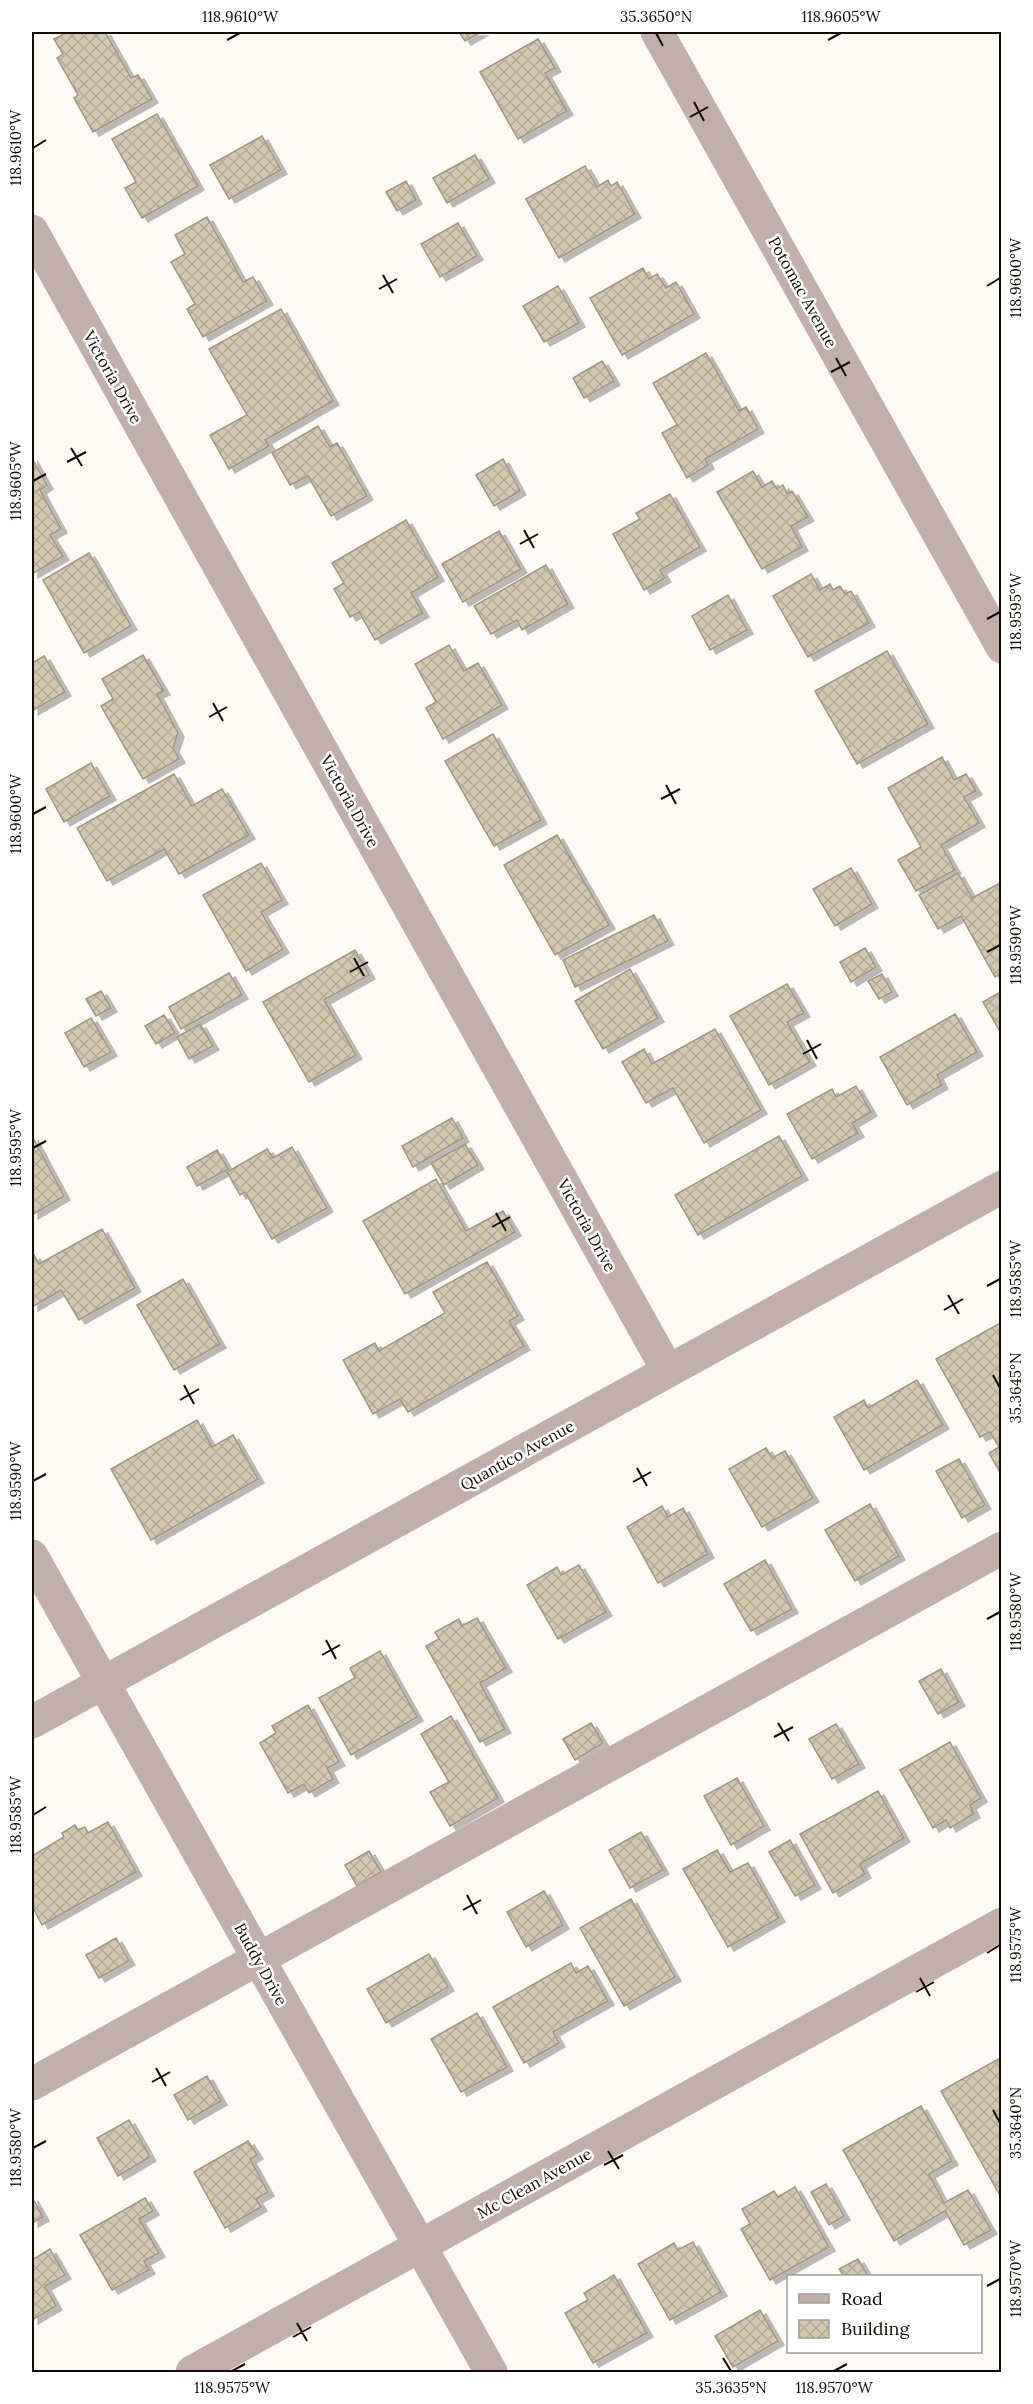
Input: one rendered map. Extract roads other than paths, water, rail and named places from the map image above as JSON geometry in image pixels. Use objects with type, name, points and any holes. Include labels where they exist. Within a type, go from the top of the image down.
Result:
[{"type":"street","name":"Potomac Avenue","points":[[657,32],[1002,647]]},
{"type":"street","name":"Victoria Drive","points":[[32,231],[668,1371]]},
{"type":"street","name":"Quantico Avenue","points":[[32,1722],[1002,1187]]},
{"type":"street","points":[[32,2084],[1002,1548]]},
{"type":"street","name":"Buddy Drive","points":[[32,1556],[490,2373]]},
{"type":"street","name":"Mc Clean Avenue","points":[[192,2373],[1002,1924]]}]
